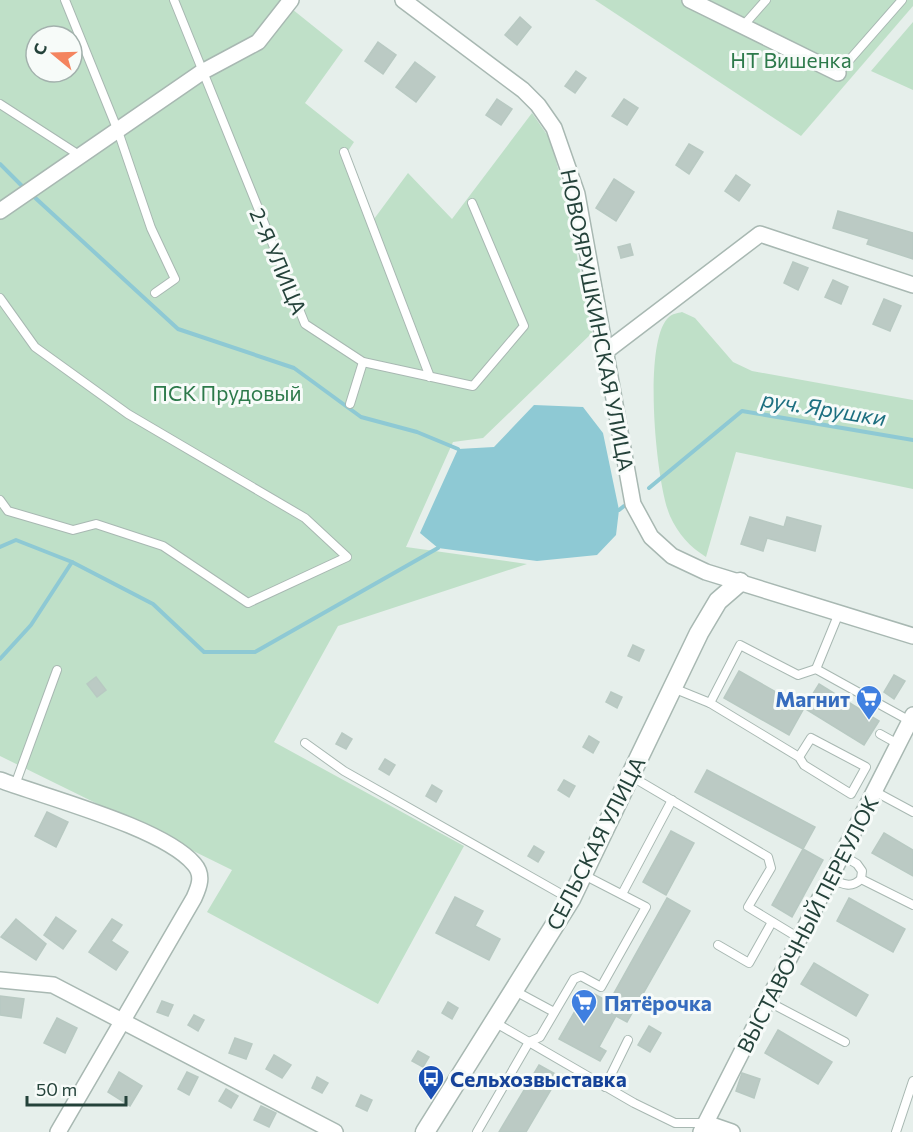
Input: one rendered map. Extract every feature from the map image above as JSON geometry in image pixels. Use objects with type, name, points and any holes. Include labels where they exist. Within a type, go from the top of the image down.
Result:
[{"type":"street","points":[[0,211],[202,72],[258,42],[291,0]]},
{"type":"street","name":"НОВОЯРУШКИНСКАЯ УЛИЦА","points":[[403,0],[523,90],[538,105],[554,128],[577,194],[633,504],[651,537],[672,556],[706,572],[913,636]]},
{"type":"street","points":[[690,0],[838,73]]},
{"type":"street","points":[[605,352],[760,234],[913,285]]},
{"type":"street","name":"СЕЛЬСКАЯ УЛИЦА","points":[[425,1132],[496,1023],[571,899],[629,775],[718,601],[740,582]]},
{"type":"street","name":"ВЫСТАВОЧНЫЙ ПЕРЕУЛОК","points":[[703,1127],[911,718]]},
{"type":"street","points":[[7,783],[158,837],[194,864],[200,874],[200,885],[58,1132]]},
{"type":"street","points":[[0,981],[53,985],[335,1132]]},
{"type":"street","points":[[703,1127],[732,1132]]},
{"type":"lane","points":[[65,0],[118,130],[151,228],[175,279],[155,293]]},
{"type":"lane","name":"2-Я УЛИЦА","points":[[174,0],[305,324],[363,362],[473,386],[524,326],[472,203]]},
{"type":"lane","points":[[743,26],[766,0]]},
{"type":"lane","points":[[838,73],[902,0]]},
{"type":"lane","points":[[0,104],[79,155]]},
{"type":"lane","points":[[344,152],[430,376]]},
{"type":"lane","points":[[0,298],[35,347],[128,414],[305,518],[347,557],[248,603],[163,546],[96,524],[73,531],[8,511],[0,500]]},
{"type":"lane","points":[[350,404],[363,362]]},
{"type":"lane","points":[[816,669],[839,613]]},
{"type":"lane","points":[[710,703],[740,645],[798,675],[816,669],[911,718]]},
{"type":"lane","points":[[7,783],[57,670]]},
{"type":"lane","points":[[672,688],[710,703],[799,757],[804,765],[852,794],[866,767]]},
{"type":"lane","points":[[880,734],[898,744]]},
{"type":"lane","points":[[799,757],[811,738],[882,775]]},
{"type":"lane","points":[[306,743],[344,771],[571,899]]},
{"type":"lane","points":[[629,775],[768,857],[771,868],[748,907],[799,938]]},
{"type":"lane","points":[[874,791],[913,812]]},
{"type":"lane","points":[[622,894],[672,800]]},
{"type":"lane","points":[[830,878],[846,886],[856,884],[861,879],[862,871],[857,864],[842,855]]},
{"type":"lane","points":[[477,1132],[529,1042],[540,1037],[573,979],[581,976],[601,987],[646,907],[584,874]]},
{"type":"lane","points":[[861,879],[913,905]]},
{"type":"lane","points":[[718,945],[749,963],[772,922]]},
{"type":"lane","points":[[515,991],[555,1012]]},
{"type":"lane","points":[[767,1001],[845,1042]]},
{"type":"lane","points":[[496,1023],[605,1086],[675,1123],[703,1127]]},
{"type":"lane","points":[[605,1086],[628,1040]]},
{"type":"lane","points":[[896,1132],[913,1082]]},
{"type":"lane","points":[[904,1108],[913,1111]]},
{"type":"green space","name":"ПСК Прудовый","points":[[0,0],[299,0],[292,9],[343,50],[305,103],[354,142],[348,151],[374,219],[408,173],[452,219],[532,113],[550,139],[565,194],[592,333],[483,438],[453,442],[406,547],[527,564],[338,626],[274,742],[464,846],[378,1004],[207,912],[232,870],[0,756]]},
{"type":"green space","name":"НТ Вишенка","points":[[595,0],[913,0],[913,6],[801,136]]},
{"type":"green space","points":[[913,22],[913,90],[871,71]]},
{"type":"green space","points":[[682,312],[695,318],[733,362],[752,371],[913,400],[913,489],[736,452],[706,557],[700,553],[681,534],[670,516],[660,475],[656,445],[654,382],[656,353],[661,331],[669,317]]},
{"type":"water","points":[[534,405],[583,407],[603,433],[619,510],[616,535],[597,555],[537,561],[438,548],[420,533],[458,449],[494,447]]},
{"type":"building","points":[[520,17],[531,27],[517,45],[505,35]]},
{"type":"building","points":[[378,42],[396,55],[383,74],[365,61]]},
{"type":"building","points":[[415,62],[435,77],[416,102],[396,87]]},
{"type":"building","points":[[576,71],[586,78],[575,93],[565,86]]},
{"type":"building","points":[[497,99],[512,109],[501,125],[486,115]]},
{"type":"building","points":[[624,99],[638,108],[627,125],[612,116]]},
{"type":"building","points":[[689,144],[703,152],[689,174],[676,165]]},
{"type":"building","points":[[736,175],[750,185],[739,201],[725,191]]},
{"type":"building","points":[[614,179],[634,192],[616,221],[596,208]]},
{"type":"building","points":[[838,211],[913,233],[913,259],[867,244],[869,239],[833,228]]},
{"type":"building","points":[[630,244],[633,255],[621,258],[618,247]]},
{"type":"building","points":[[793,262],[808,268],[798,290],[784,283]]},
{"type":"building","points":[[833,280],[848,287],[841,304],[825,297]]},
{"type":"building","points":[[884,299],[901,306],[890,331],[873,324]]},
{"type":"building","points":[[750,517],[784,527],[787,517],[821,526],[815,551],[767,538],[763,551],[741,544]]},
{"type":"building","points":[[633,645],[644,650],[639,661],[628,656]]},
{"type":"building","points":[[739,671],[804,708],[789,735],[724,698]]},
{"type":"building","points":[[894,675],[905,681],[894,699],[884,692]]},
{"type":"building","points":[[96,677],[106,690],[97,697],[87,684]]},
{"type":"building","points":[[819,684],[879,721],[864,745],[804,708]]},
{"type":"building","points":[[611,692],[622,697],[617,708],[606,702]]},
{"type":"building","points":[[342,733],[352,739],[346,749],[336,744]]},
{"type":"building","points":[[589,736],[599,742],[593,753],[583,747]]},
{"type":"building","points":[[385,759],[395,765],[389,775],[379,769]]},
{"type":"building","points":[[707,770],[815,827],[803,849],[695,792]]},
{"type":"building","points":[[564,780],[575,786],[569,797],[558,790]]},
{"type":"building","points":[[432,785],[442,791],[436,802],[426,796]]},
{"type":"building","points":[[47,812],[68,822],[56,847],[35,836]]},
{"type":"building","points":[[671,831],[694,843],[666,895],[643,882]]},
{"type":"building","points":[[884,833],[913,850],[913,876],[872,853]]},
{"type":"building","points":[[534,846],[544,852],[538,862],[528,856]]},
{"type":"building","points":[[803,849],[823,860],[792,917],[772,905]]},
{"type":"building","points":[[455,897],[483,911],[475,926],[500,939],[489,960],[436,933]]},
{"type":"building","points":[[667,898],[690,911],[627,1022],[616,1016],[599,1047],[606,1051],[600,1061],[559,1039],[587,990],[609,1002]]},
{"type":"building","points":[[849,898],[905,929],[893,952],[837,921]]},
{"type":"building","points":[[56,917],[76,931],[63,949],[44,935]]},
{"type":"building","points":[[16,919],[46,944],[36,960],[1,937]]},
{"type":"building","points":[[112,919],[122,925],[111,941],[128,952],[116,970],[89,952]]},
{"type":"building","points":[[814,963],[868,995],[856,1016],[801,984]]},
{"type":"building","points":[[0,996],[24,999],[21,1018],[0,1015]]},
{"type":"building","points":[[162,1001],[173,1005],[168,1016],[157,1012]]},
{"type":"building","points":[[448,1002],[458,1008],[452,1019],[442,1013]]},
{"type":"building","points":[[194,1015],[204,1020],[198,1031],[188,1025]]},
{"type":"building","points":[[57,1018],[77,1028],[65,1053],[44,1043]]},
{"type":"building","points":[[649,1026],[661,1033],[650,1052],[638,1045]]},
{"type":"building","points":[[778,1030],[832,1062],[818,1084],[765,1053]]},
{"type":"building","points":[[235,1038],[252,1044],[246,1059],[229,1053]]},
{"type":"building","points":[[418,1051],[429,1057],[423,1067],[412,1061]]},
{"type":"building","points":[[274,1055],[291,1065],[282,1078],[266,1069]]},
{"type":"building","points":[[539,1065],[559,1076],[526,1132],[499,1132]]},
{"type":"building","points":[[119,1072],[142,1086],[130,1106],[108,1092]]},
{"type":"building","points":[[187,1072],[198,1077],[189,1095],[178,1089]]},
{"type":"building","points":[[742,1073],[760,1079],[754,1098],[736,1091]]},
{"type":"building","points":[[317,1077],[328,1083],[322,1093],[312,1088]]},
{"type":"building","points":[[226,1089],[238,1096],[231,1108],[219,1101]]},
{"type":"building","points":[[361,1095],[372,1100],[367,1111],[356,1106]]},
{"type":"building","points":[[261,1106],[276,1113],[269,1127],[254,1120]]},
{"type":"waterway","points":[[0,164],[25,189]]},
{"type":"waterway","points":[[31,194],[178,329],[294,368],[361,417],[417,432],[458,449]]},
{"type":"waterway","name":"руч. Ярушки","points":[[649,488],[742,411],[913,440]]},
{"type":"waterway","name":"руч. Ярушки","points":[[619,510],[624,506]]},
{"type":"waterway","points":[[0,547],[16,540],[72,562],[153,604],[204,652],[255,652],[438,548]]},
{"type":"waterway","points":[[0,659],[31,625],[72,562]]},
{"type":"place","name":"Магнит","points":[[869,721]]},
{"type":"place","name":"Пятёрочка","points":[[584,1025]]},
{"type":"place","name":"Сельхозвыставка","points":[[431,1101]]}]
